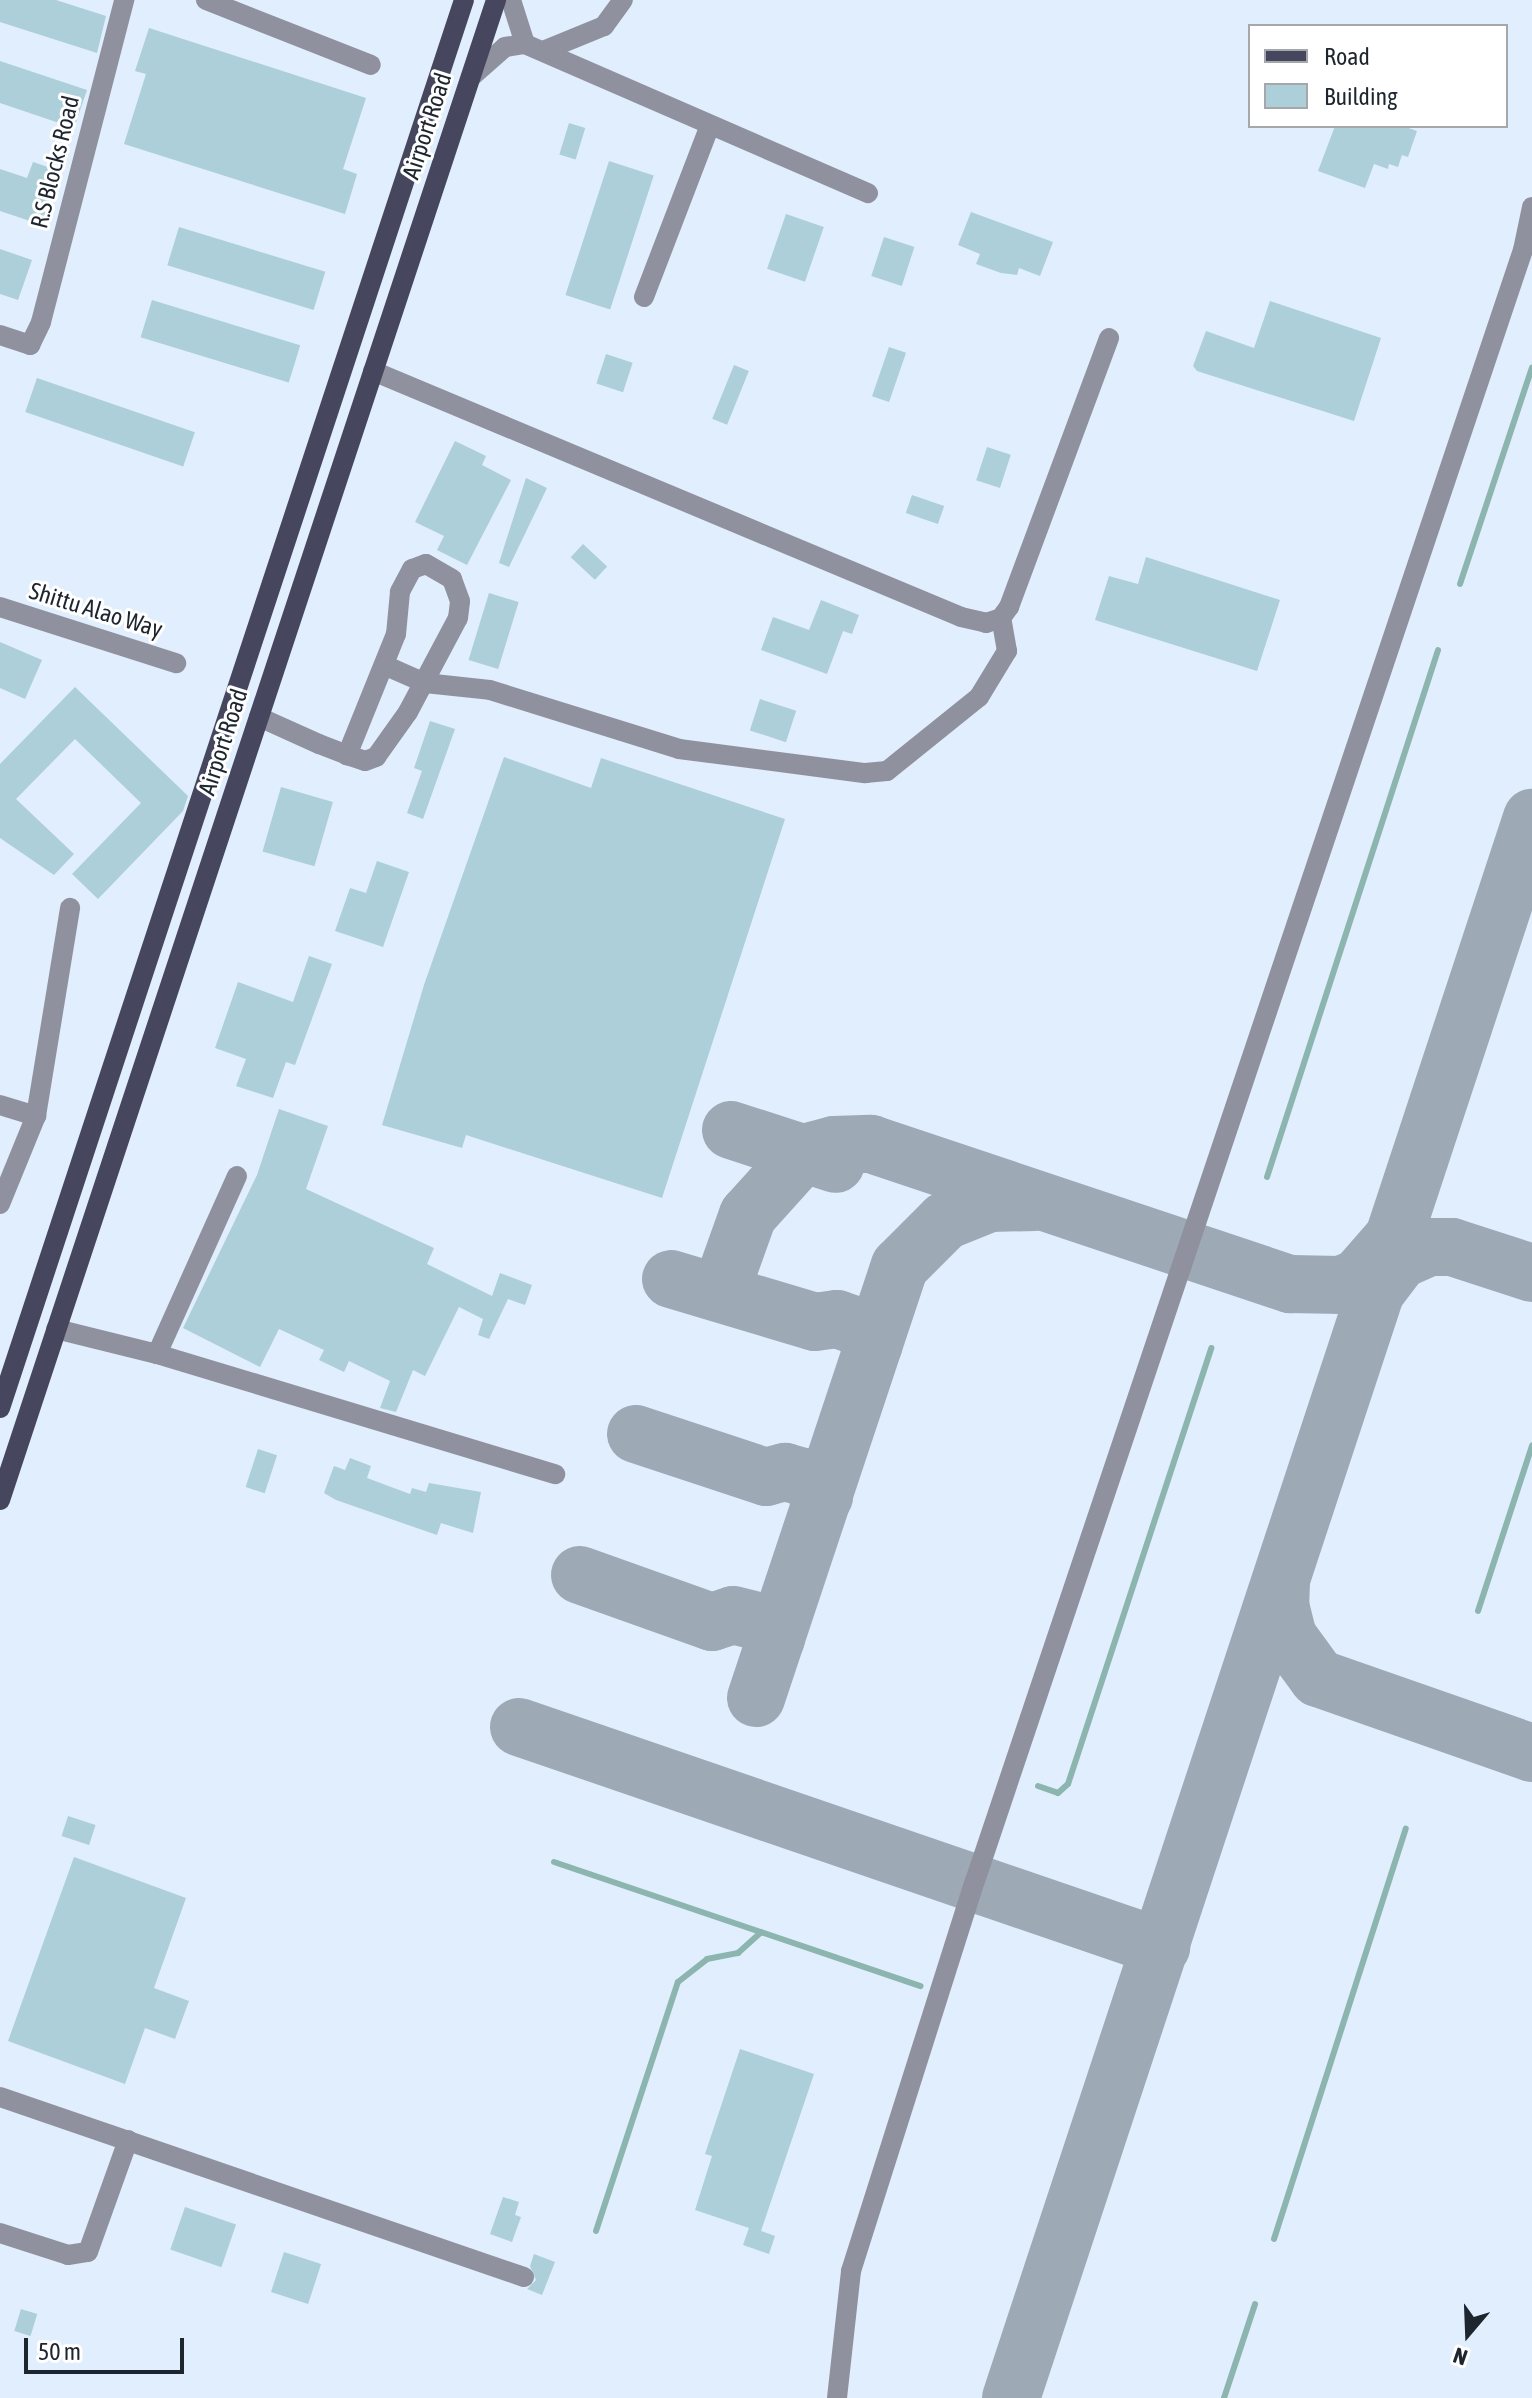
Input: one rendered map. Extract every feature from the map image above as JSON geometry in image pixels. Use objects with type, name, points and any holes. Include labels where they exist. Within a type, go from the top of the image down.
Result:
[{"type":"main road","name":"Airport Road","points":[[0,1408],[464,0]]},
{"type":"main road","name":"Airport Road","points":[[0,1500],[496,0]]},
{"type":"lane","name":"R.S Blocks Road","points":[[0,335],[30,345],[31,335],[41,322],[124,0]]},
{"type":"lane","points":[[206,0],[371,65]]},
{"type":"lane","points":[[511,0],[534,48],[868,193]]},
{"type":"lane","points":[[471,77],[505,47],[534,48],[604,26],[622,0]]},
{"type":"lane","points":[[644,297],[710,125]]},
{"type":"lane","points":[[837,2398],[851,2271],[975,1881],[1523,250],[1532,207]]},
{"type":"lane","points":[[384,665],[425,683],[490,690],[679,749],[865,773],[887,771],[979,697],[1007,651],[1001,618],[1109,338]]},
{"type":"lane","points":[[373,371],[961,617],[986,623],[1001,618]]},
{"type":"lane","points":[[259,717],[347,755],[365,761],[376,757],[447,644],[460,601],[452,579],[426,564],[412,569],[400,592],[396,634],[347,755]]},
{"type":"lane","name":"Shittu Alao Way","points":[[0,607],[176,663]]},
{"type":"lane","points":[[0,1204],[36,1116],[70,908]]},
{"type":"lane","points":[[0,1105],[36,1116]]},
{"type":"lane","points":[[157,1354],[237,1176]]},
{"type":"lane","points":[[56,1329],[157,1354],[555,1474]]},
{"type":"lane","points":[[0,2097],[524,2277]]},
{"type":"lane","points":[[0,2233],[68,2255],[88,2252],[128,2140]]},
{"type":"building","points":[[0,0],[56,0],[106,16],[97,53],[0,22]]},
{"type":"building","points":[[149,28],[366,98],[343,169],[357,174],[345,214],[124,144],[146,74],[135,71]]},
{"type":"building","points":[[0,61],[87,90],[74,128],[0,103]]},
{"type":"building","points":[[569,123],[585,128],[576,160],[559,155]]},
{"type":"building","points":[[1334,128],[1409,128],[1417,131],[1408,157],[1402,155],[1398,167],[1389,164],[1388,169],[1374,164],[1365,188],[1318,171]]},
{"type":"building","points":[[609,161],[654,176],[610,310],[565,295]]},
{"type":"building","points":[[33,162],[60,171],[42,225],[0,211],[0,169],[27,178]]},
{"type":"building","points":[[971,212],[1053,242],[1040,276],[1019,268],[1017,275],[1001,273],[976,264],[980,254],[958,245]]},
{"type":"building","points":[[786,214],[824,227],[805,282],[767,269]]},
{"type":"building","points":[[179,227],[325,272],[314,310],[167,265]]},
{"type":"building","points":[[884,237],[914,247],[902,286],[871,276]]},
{"type":"building","points":[[0,249],[32,260],[18,300],[0,294]]},
{"type":"building","points":[[152,300],[300,345],[289,383],[141,337]]},
{"type":"building","points":[[1270,301],[1381,338],[1354,421],[1197,371],[1193,366],[1206,331],[1254,348]]},
{"type":"building","points":[[889,347],[906,353],[889,402],[872,396]]},
{"type":"building","points":[[606,354],[633,363],[623,392],[596,383]]},
{"type":"building","points":[[734,365],[749,371],[727,425],[712,419]]},
{"type":"building","points":[[37,378],[195,432],[183,466],[25,412]]},
{"type":"building","points":[[455,441],[486,456],[482,465],[511,480],[467,565],[437,550],[444,536],[415,522]]},
{"type":"building","points":[[987,447],[1011,455],[1000,488],[976,480]]},
{"type":"building","points":[[526,478],[547,488],[509,567],[499,563]]},
{"type":"building","points":[[912,495],[944,506],[938,524],[906,513]]},
{"type":"building","points":[[583,544],[607,567],[595,580],[571,557]]},
{"type":"building","points":[[1146,557],[1280,600],[1257,671],[1095,620],[1109,576],[1138,584]]},
{"type":"building","points":[[489,593],[519,602],[498,669],[469,660]]},
{"type":"building","points":[[821,600],[859,615],[852,634],[843,631],[827,674],[761,650],[773,617],[809,630]]},
{"type":"building","points":[[0,642],[42,660],[25,699],[0,688]]},
{"type":"building","points":[[75,687],[188,796],[183,811],[98,899],[72,874],[141,803],[75,739],[16,799],[74,854],[54,875],[0,838],[0,764]]},
{"type":"building","points":[[760,699],[796,711],[786,742],[750,730]]},
{"type":"building","points":[[430,721],[455,729],[423,819],[407,813],[422,771],[414,768]]},
{"type":"building","points":[[504,757],[591,788],[601,758],[785,819],[662,1198],[466,1135],[462,1148],[382,1125],[424,985]]},
{"type":"building","points":[[281,787],[333,802],[314,866],[263,851]]},
{"type":"building","points":[[377,861],[409,872],[383,947],[335,931],[350,888],[366,893]]},
{"type":"building","points":[[309,956],[332,964],[295,1065],[286,1062],[273,1098],[236,1086],[246,1059],[215,1048],[238,982],[293,1002]]},
{"type":"building","points":[[279,1109],[328,1126],[306,1189],[434,1248],[427,1264],[492,1296],[500,1273],[532,1285],[525,1305],[508,1299],[489,1339],[478,1335],[483,1319],[459,1307],[425,1376],[413,1370],[396,1412],[380,1408],[390,1381],[349,1361],[344,1372],[319,1360],[324,1350],[279,1329],[260,1367],[183,1328],[257,1175]]},
{"type":"building","points":[[258,1449],[277,1455],[265,1493],[246,1487]]},
{"type":"building","points":[[350,1458],[371,1466],[367,1478],[410,1494],[412,1488],[426,1492],[429,1483],[481,1492],[473,1533],[441,1523],[437,1535],[324,1493],[334,1466],[345,1470]]},
{"type":"building","points":[[68,1816],[96,1825],[89,1845],[62,1836]]},
{"type":"building","points":[[74,1857],[186,1898],[154,1988],[189,2001],[175,2039],[145,2028],[125,2084],[8,2041]]},
{"type":"building","points":[[740,2049],[814,2074],[761,2231],[775,2236],[769,2254],[743,2245],[749,2228],[695,2210],[712,2156],[705,2154]]},
{"type":"building","points":[[503,2197],[519,2202],[515,2215],[521,2217],[512,2242],[490,2234]]},
{"type":"building","points":[[185,2207],[236,2225],[221,2267],[170,2250]]},
{"type":"building","points":[[284,2252],[321,2264],[308,2304],[271,2292]]},
{"type":"building","points":[[534,2254],[555,2262],[542,2295],[527,2289],[536,2280],[530,2266]]},
{"type":"building","points":[[21,2309],[37,2314],[31,2336],[14,2331]]},
{"type":"waterway","points":[[1460,584],[1532,368]]},
{"type":"waterway","points":[[1267,1177],[1438,650]]},
{"type":"waterway","points":[[1038,1786],[1058,1793],[1068,1784],[1211,1348]]},
{"type":"waterway","points":[[1478,1611],[1532,1446]]},
{"type":"waterway","points":[[1274,2239],[1406,1829]]},
{"type":"waterway","points":[[554,1862],[921,1986]]},
{"type":"waterway","points":[[596,2231],[678,1982],[707,1959],[738,1953],[761,1932]]},
{"type":"waterway","points":[[1224,2398],[1255,2304]]},
{"type":"taxiway","points":[[1011,2398],[1532,818]]},
{"type":"taxiway","points":[[731,1130],[836,1164]]},
{"type":"taxiway","points":[[720,1293],[748,1215],[804,1153],[834,1145],[871,1144],[1290,1284],[1341,1285],[1358,1278],[1393,1238]]},
{"type":"taxiway","points":[[756,1698],[900,1266],[945,1221],[990,1203],[1035,1202]]},
{"type":"taxiway","points":[[1375,1293],[1400,1260],[1429,1247],[1452,1247],[1532,1273]]},
{"type":"taxiway","points":[[671,1279],[815,1322],[837,1319],[857,1326],[874,1345]]},
{"type":"taxiway","points":[[636,1434],[766,1477],[785,1472],[804,1477],[824,1496]]},
{"type":"taxiway","points":[[580,1575],[712,1622],[733,1615],[757,1621],[776,1639]]},
{"type":"taxiway","points":[[1281,1582],[1280,1605],[1288,1637],[1318,1678],[1532,1753]]},
{"type":"taxiway","points":[[519,1727],[1161,1947]]}]
